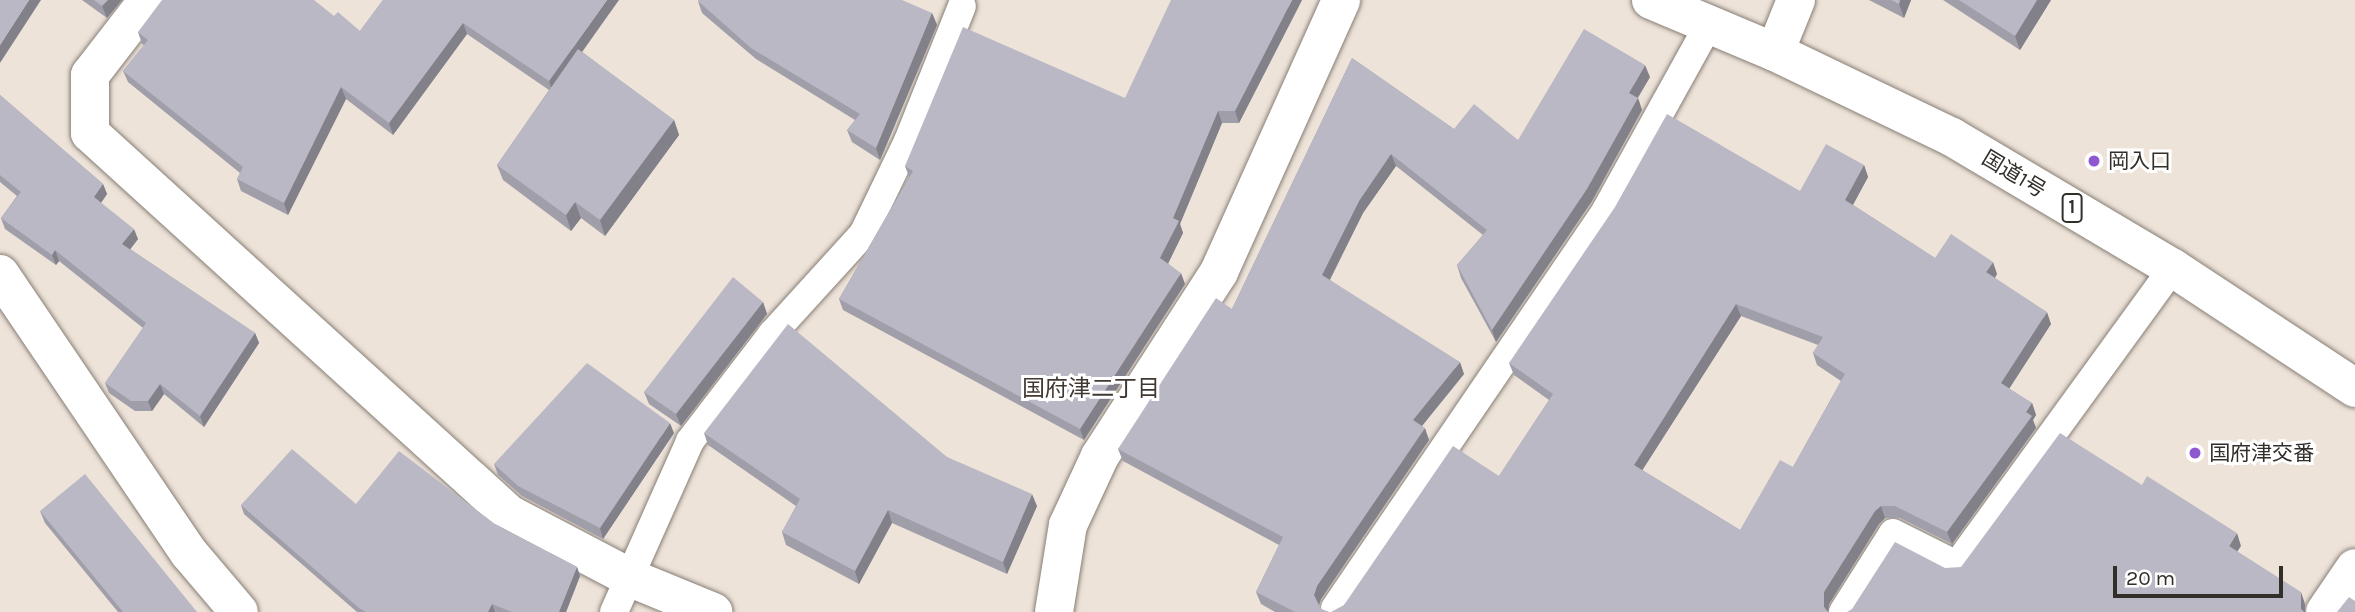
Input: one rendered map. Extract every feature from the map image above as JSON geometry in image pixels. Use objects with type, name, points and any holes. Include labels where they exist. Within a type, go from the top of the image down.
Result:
[{"type":"main road","points":[[148,0],[90,75],[90,133],[509,514],[633,579],[713,612]]},
{"type":"main road","points":[[1054,612],[1068,525],[1100,456],[1219,272],[1341,0]]},
{"type":"main road","name":"国道1号","points":[[1651,0],[1775,52],[1952,136],[2173,268],[2355,388]]},
{"type":"main road","points":[[1775,52],[1796,0]]},
{"type":"main road","points":[[0,274],[189,553],[239,612]]},
{"type":"main road","points":[[2325,612],[2355,568]]},
{"type":"lane","points":[[614,612],[633,579],[690,441],[772,334],[863,234],[908,141],[962,6]]},
{"type":"lane","points":[[1335,608],[1606,210],[1709,24]]},
{"type":"lane","points":[[1843,612],[1893,533],[1958,565],[2173,268]]},
{"type":"building","points":[[0,0],[29,0],[0,45]]},
{"type":"building","points":[[94,0],[108,0],[102,6]]},
{"type":"building","points":[[162,0],[314,0],[334,16],[338,12],[360,31],[383,0],[607,0],[549,81],[463,23],[389,123],[341,87],[284,203],[237,179],[243,167],[123,71],[148,40],[138,32]]},
{"type":"building","points":[[698,0],[902,0],[932,13],[876,148],[847,130],[860,114],[751,48]]},
{"type":"building","points":[[1171,0],[1292,0],[1235,111],[1218,111],[1173,218],[1179,221],[1160,258],[1181,273],[1080,429],[839,299],[913,171],[905,166],[963,27],[1125,98]]},
{"type":"building","points":[[1959,0],[2037,0],[2015,36]]},
{"type":"building","points":[[1584,29],[1645,65],[1629,93],[1638,98],[1587,189],[1492,330],[1457,265],[1487,230],[1391,154],[1359,201],[1322,275],[1460,362],[1413,420],[1425,428],[1317,586],[1314,595],[1321,609],[1329,612],[1295,612],[1256,592],[1283,537],[1118,449],[1216,298],[1232,309],[1352,58],[1454,129],[1474,104],[1518,140]]},
{"type":"building","points":[[578,49],[674,120],[600,220],[575,202],[566,215],[497,165]]},
{"type":"building","points":[[0,95],[103,184],[94,197],[134,229],[122,244],[255,333],[200,416],[160,384],[148,401],[131,401],[105,383],[146,323],[55,250],[52,255],[1,218],[21,192],[0,175]]},
{"type":"building","points":[[1667,114],[1800,191],[1826,144],[1864,165],[1845,200],[1935,258],[1951,234],[1993,262],[1986,272],[2047,312],[2001,383],[2032,403],[2026,412],[2032,416],[1947,532],[1895,506],[1881,506],[1875,511],[1824,592],[1824,607],[1828,612],[1331,612],[1344,605],[1453,446],[1499,476],[1553,394],[1509,363],[1615,207]],"holes":[[[1736,304],[1823,337],[1813,353],[1845,374],[1793,467],[1780,460],[1740,530],[1634,465]]]},
{"type":"building","points":[[733,277],[763,302],[676,414],[644,392]]},
{"type":"building","points":[[788,324],[947,457],[1032,494],[1003,562],[888,510],[855,571],[782,532],[800,499],[704,433]]},
{"type":"building","points":[[587,363],[670,423],[600,528],[518,486],[494,464]]},
{"type":"building","points":[[2060,433],[2142,485],[2147,476],[2237,533],[2229,546],[2301,592],[2301,609],[2304,612],[1847,612],[1852,609],[1895,542],[1945,568],[1961,567]]},
{"type":"building","points":[[292,449],[356,504],[399,451],[495,524],[577,567],[559,612],[512,612],[492,604],[488,612],[366,612],[359,608],[241,505]]},
{"type":"building","points":[[85,474],[197,612],[123,612],[40,511]]},
{"type":"building","points":[[2349,597],[2355,601],[2355,612],[2337,612]]},
{"type":"place","name":"岡入口","points":[[2094,161]]},
{"type":"place","name":"国府津交番","points":[[2195,453]]},
{"type":"district","name":"国府津二丁目","points":[[1091,389]]}]
